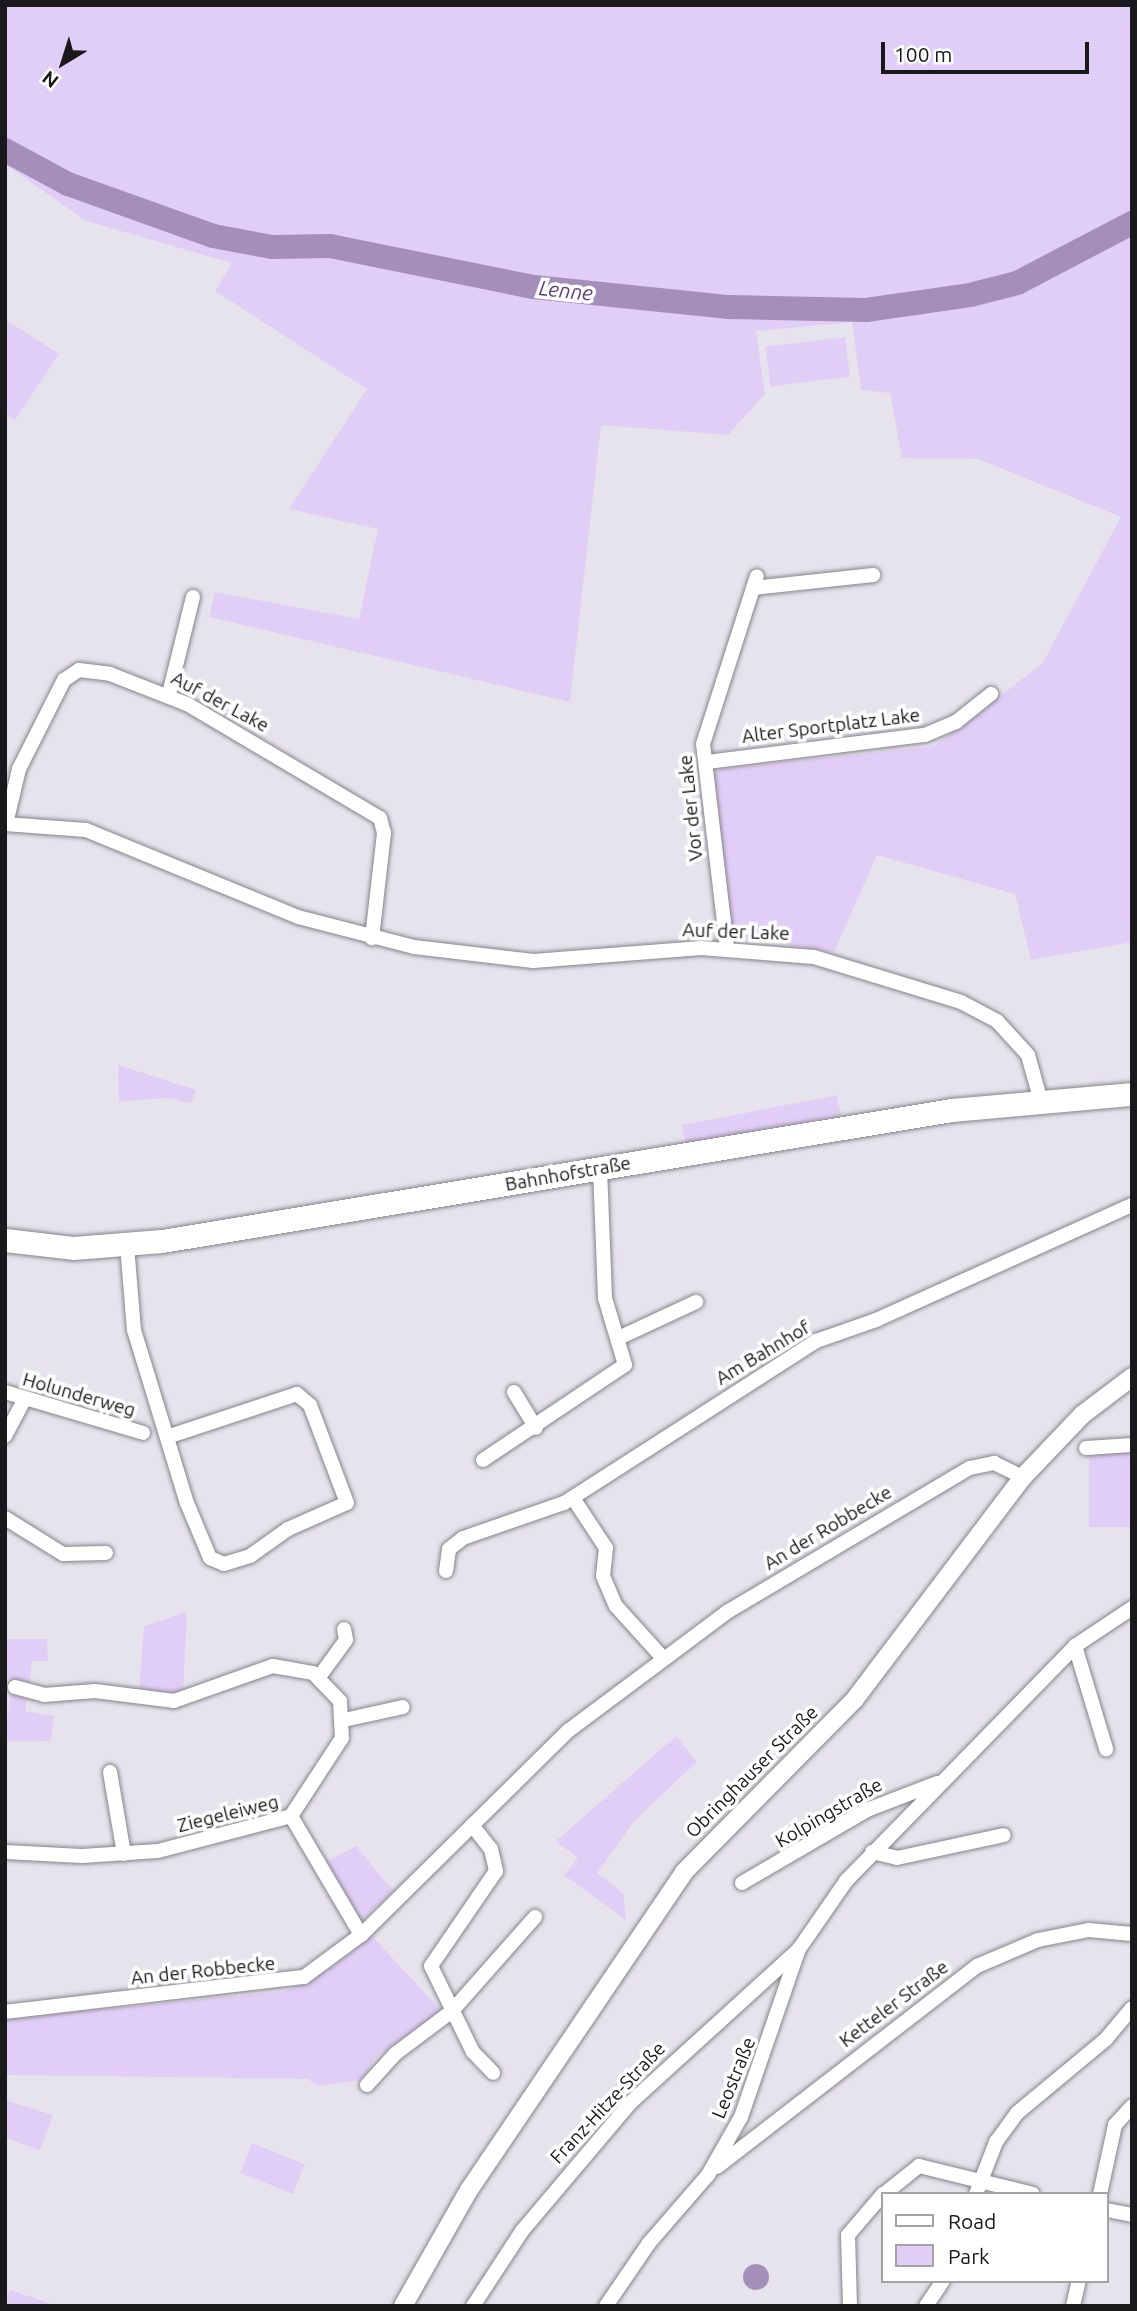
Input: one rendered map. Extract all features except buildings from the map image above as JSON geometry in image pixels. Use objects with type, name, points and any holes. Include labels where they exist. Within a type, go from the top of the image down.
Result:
[{"type":"main road","name":"Bahnhofstraße","points":[[5,1240],[127,1245],[1040,1098],[1132,1094]]},
{"type":"street","name":"Vor der Lake","points":[[727,948],[705,731],[755,582],[873,575]]},
{"type":"street","points":[[169,694],[193,597]]},
{"type":"street","name":"Auf der Lake","points":[[372,937],[384,833],[380,818],[169,694],[110,674],[71,674],[19,769],[6,824],[68,827],[121,840],[298,917],[372,937],[533,961],[727,948],[814,957],[976,1009],[1023,1046],[1040,1098]]},
{"type":"street","name":"Alter Sportplatz Lake","points":[[707,762],[925,735],[956,722],[991,694]]},
{"type":"street","points":[[483,1460],[619,1372],[626,1358],[621,1337],[605,1298],[600,1168]]},
{"type":"street","name":"Am Bahnhof","points":[[446,1571],[449,1549],[463,1538],[573,1498],[816,1340],[887,1316],[1132,1205]]},
{"type":"street","points":[[127,1245],[134,1330],[167,1437],[200,1539],[217,1563],[259,1552],[279,1534],[347,1503],[310,1405],[297,1394],[167,1437]]},
{"type":"street","points":[[621,1337],[696,1302]]},
{"type":"street","name":"Obringhauser Straße","points":[[403,2306],[462,2201],[684,1872],[855,1699],[1023,1477],[1082,1415],[1132,1377]]},
{"type":"street","name":"Holunderweg","points":[[5,1392],[23,1402],[143,1433]]},
{"type":"street","points":[[514,1392],[536,1428]]},
{"type":"street","points":[[5,1436],[23,1402]]},
{"type":"street","points":[[1086,1448],[1132,1445]]},
{"type":"street","name":"An der Robbecke","points":[[5,2012],[291,1981],[361,1934],[568,1731],[727,1612],[970,1468],[994,1463],[1023,1477]]},
{"type":"street","points":[[573,1498],[606,1548],[603,1576],[616,1606],[663,1658]]},
{"type":"street","points":[[5,1518],[63,1554],[106,1553]]},
{"type":"street","name":"Leostraße","points":[[606,2306],[649,2243],[708,2175],[756,2081],[799,1949],[872,1852],[1075,1646],[1132,1608]]},
{"type":"street","points":[[319,1677],[346,1640],[344,1629]]},
{"type":"street","points":[[1075,1646],[1107,1749]]},
{"type":"street","points":[[15,1687],[44,1695],[95,1691],[174,1701],[273,1666],[296,1666],[319,1677],[335,1694],[344,1720],[334,1756],[291,1816]]},
{"type":"street","points":[[344,1720],[403,1707]]},
{"type":"street","points":[[110,1772],[124,1854]]},
{"type":"street","name":"Kolpingstraße","points":[[742,1884],[867,1810],[939,1782]]},
{"type":"street","name":"Ziegeleiweg","points":[[5,1852],[124,1854],[226,1838],[291,1816],[361,1934]]},
{"type":"street","points":[[472,1825],[498,1865],[432,1966],[451,2012],[493,2073]]},
{"type":"street","points":[[872,1852],[897,1858],[1004,1836]]},
{"type":"street","points":[[367,2085],[389,2059],[451,2012],[535,1917]]},
{"type":"street","name":"Ketteler Straße","points":[[708,2175],[977,1966],[1038,1940],[1088,1930],[1132,1934]]},
{"type":"street","name":"Franz-Hitze-Straße","points":[[473,2306],[522,2231],[622,2112],[799,1949]]},
{"type":"street","points":[[977,2192],[1017,2113],[1106,2039],[1132,2008]]},
{"type":"street","points":[[1100,2192],[1115,2125],[1132,2106]]},
{"type":"street","points":[[885,2192],[914,2166],[981,2179],[1026,2192]]},
{"type":"street","points":[[850,2306],[848,2235],[881,2196]]},
{"type":"street","points":[[1109,2210],[1132,2215]]},
{"type":"street","points":[[926,2306],[942,2283]]},
{"type":"street","points":[[1073,2306],[1079,2283]]},
{"type":"green space","points":[[5,5],[1132,5],[1132,942],[1031,960],[1015,894],[877,855],[834,952],[732,936],[712,777],[720,769],[934,746],[1042,664],[1121,517],[978,459],[902,458],[890,393],[861,390],[852,322],[756,331],[765,394],[728,435],[601,425],[570,702],[209,617],[215,592],[359,619],[378,529],[289,509],[367,389],[215,291],[232,263],[86,221],[5,164]]},
{"type":"green space","points":[[5,319],[59,354],[15,420],[5,413]]},
{"type":"green space","points":[[845,337],[850,377],[770,386],[766,347]]},
{"type":"green space","points":[[118,1065],[196,1090],[191,1103],[167,1098],[119,1102]]},
{"type":"green space","points":[[837,1095],[841,1116],[686,1146],[682,1125]]},
{"type":"green space","points":[[1089,1451],[1132,1451],[1132,1527],[1089,1527]]},
{"type":"green space","points":[[187,1612],[183,1693],[139,1691],[144,1626]]},
{"type":"green space","points":[[5,1639],[47,1639],[48,1661],[32,1661],[30,1683],[5,1678]]},
{"type":"green space","points":[[10,1694],[27,1699],[25,1711],[54,1716],[51,1741],[5,1742]]},
{"type":"green space","points":[[676,1736],[697,1762],[635,1820],[597,1873],[623,1893],[626,1920],[564,1875],[578,1858],[556,1841]]},
{"type":"green space","points":[[356,1846],[393,1891],[361,1921],[326,1862]]},
{"type":"green space","points":[[371,1935],[441,2010],[374,2059],[362,2080],[318,2086],[308,2079],[5,2075],[5,2019],[286,1991],[335,1966]]},
{"type":"green space","points":[[5,2100],[53,2115],[40,2150],[5,2138]]},
{"type":"green space","points":[[252,2143],[305,2164],[293,2194],[240,2173]]},
{"type":"green space","points":[[10,2290],[58,2306],[5,2306]]},
{"type":"shaded area","points":[[756,2264],[765,2268],[769,2277],[765,2286],[756,2290],[747,2286],[743,2277],[747,2268]]},
{"type":"waterway","name":"Lenne","points":[[5,150],[68,184],[213,236],[272,247],[330,246],[534,287],[729,307],[866,310],[970,295],[1017,283],[1132,223]]}]
